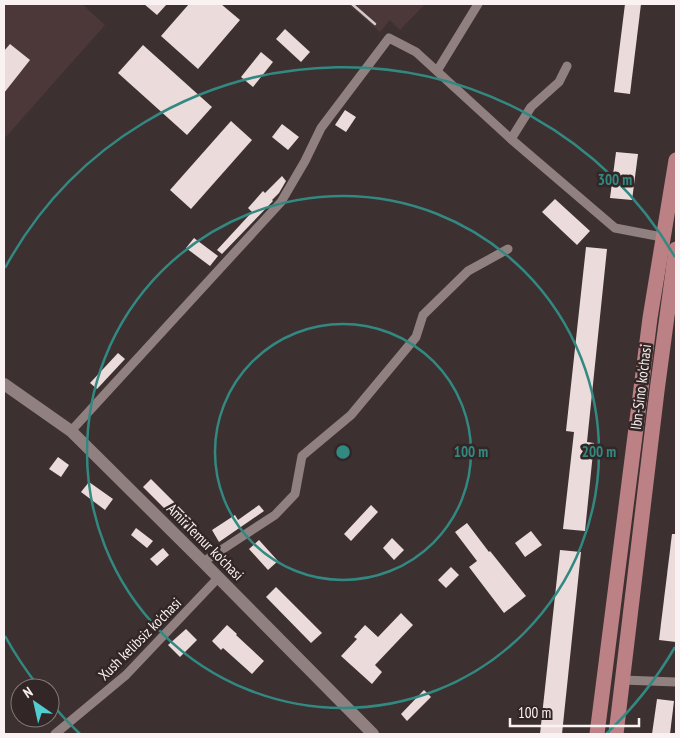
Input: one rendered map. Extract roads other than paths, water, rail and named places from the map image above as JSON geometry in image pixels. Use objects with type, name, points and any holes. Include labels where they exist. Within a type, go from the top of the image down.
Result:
[{"type":"main road","name":"Ibn-Sino ko'chasi","points":[[598,734],[640,397],[662,237],[676,164]]},
{"type":"main road","name":"Ibn-Sino ko'chasi","points":[[616,734],[657,391],[674,281],[676,248]]},
{"type":"main road","name":"Amir Temur ko'chasi","points":[[4,384],[71,431],[373,734]]},
{"type":"street","points":[[437,71],[478,4]]},
{"type":"street","points":[[71,431],[281,202],[305,161],[321,128],[388,38],[416,52],[511,139],[615,228],[662,237]]},
{"type":"street","points":[[511,139],[531,108],[558,82],[567,66]]},
{"type":"street","points":[[203,562],[275,515],[282,508],[295,494],[302,456],[351,415],[416,337],[423,315],[468,271],[508,249]]},
{"type":"street","name":"Xush kelibsiz ko'chasi","points":[[55,734],[126,675],[218,578]]},
{"type":"street","points":[[622,680],[676,682]]},
{"type":"railway","points":[[352,4],[375,24]]}]
